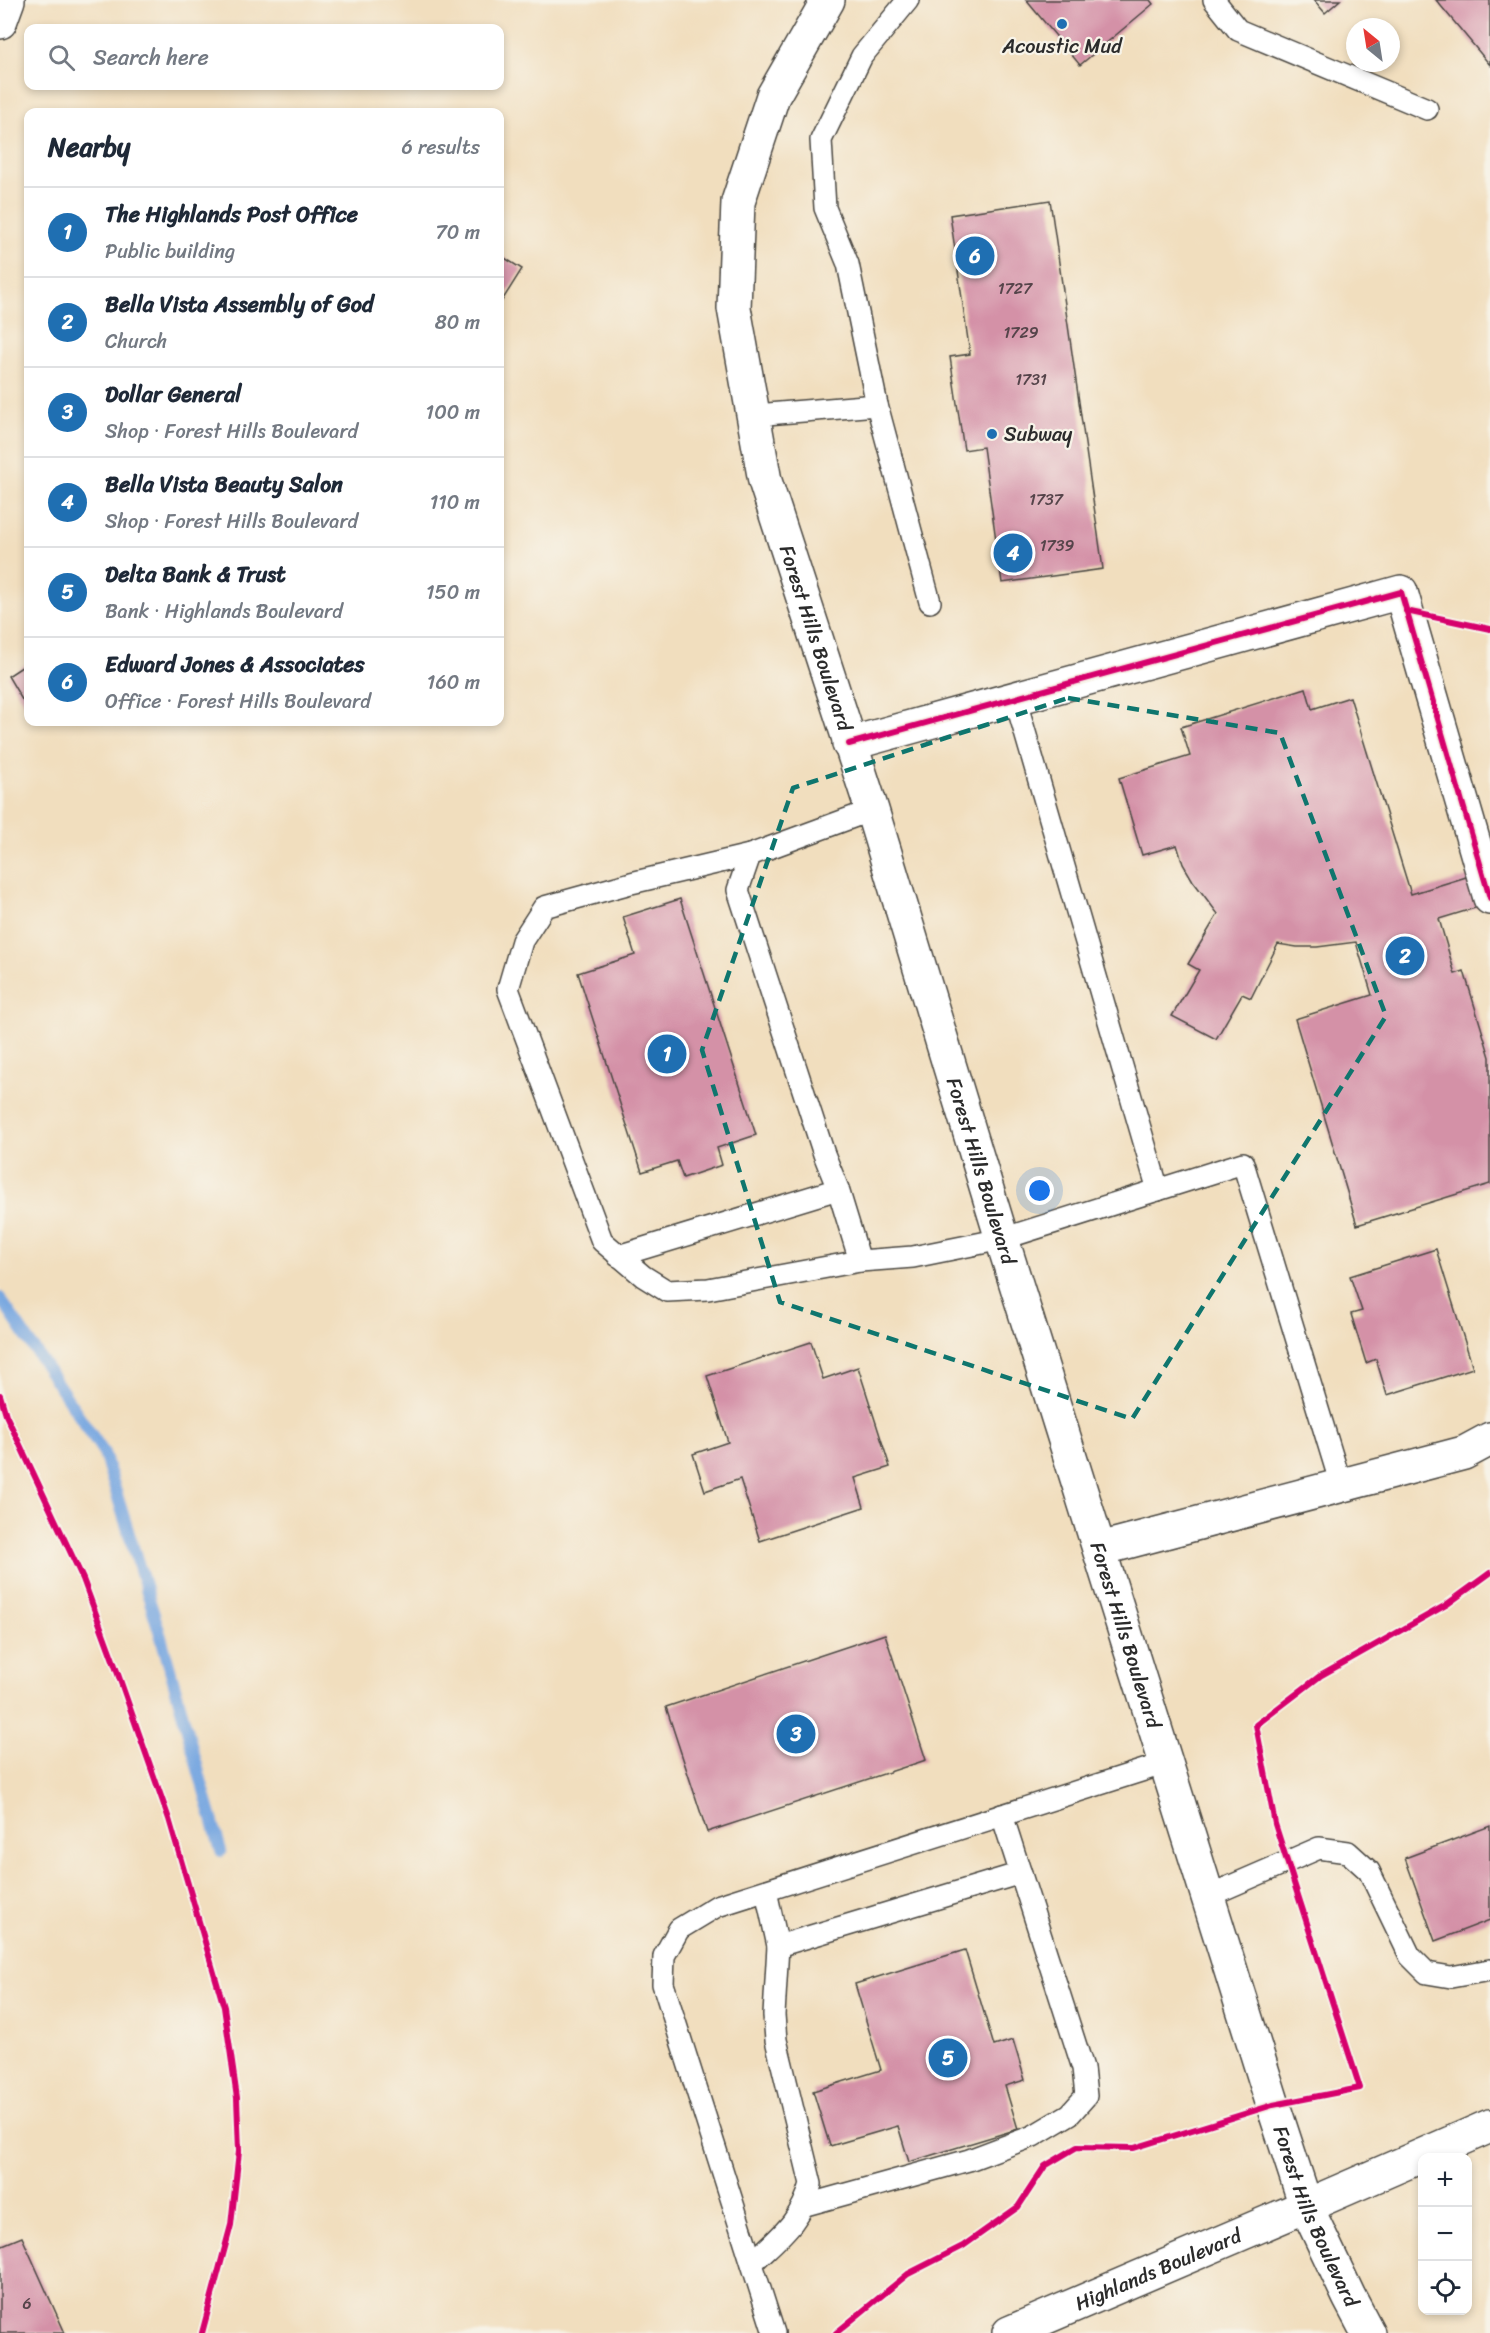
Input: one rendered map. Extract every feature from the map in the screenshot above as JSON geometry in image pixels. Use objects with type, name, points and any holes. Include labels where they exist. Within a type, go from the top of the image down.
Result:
[{"type":"main road","points":[[0,22],[8,0]]},
{"type":"main road","name":"Forest Hills Boulevard","points":[[828,0],[773,96],[738,202],[734,308],[765,481],[872,810],[1002,1239],[1306,2206],[1368,2333]]},
{"type":"main road","points":[[849,744],[1401,592],[1490,898]]},
{"type":"main road","points":[[1100,1549],[1464,1453],[1490,1439]]},
{"type":"main road","name":"Highlands Boulevard","points":[[1009,2333],[1490,2126]]},
{"type":"lane","points":[[908,0],[862,56],[821,140],[825,208],[848,264],[877,405],[930,602]]},
{"type":"lane","points":[[1214,0],[1238,30],[1427,109]]},
{"type":"lane","points":[[754,415],[877,405]]},
{"type":"lane","points":[[1015,698],[1158,1190]]},
{"type":"lane","points":[[872,810],[750,855],[631,883],[544,907],[522,941],[508,989],[602,1241],[618,1256],[667,1291],[708,1289],[860,1261],[913,1257],[1002,1239],[1243,1163],[1341,1485]]},
{"type":"lane","points":[[750,855],[738,890],[860,1261]]},
{"type":"lane","points":[[618,1256],[838,1190]]},
{"type":"lane","points":[[774,2333],[663,1984],[664,1956],[679,1929],[717,1906],[1166,1763]]},
{"type":"lane","points":[[806,2205],[969,2160],[1033,2136],[1070,2114],[1086,2096],[1083,2068],[1002,1815]]},
{"type":"lane","points":[[1208,1896],[1319,1848],[1348,1852],[1369,1871],[1410,1956],[1427,1973],[1451,1977],[1490,1970]]},
{"type":"lane","points":[[778,1946],[1021,1873]]},
{"type":"lane","points":[[752,2263],[789,2227],[806,2205],[812,2184],[776,2040],[774,2015],[778,1946],[766,1891]]},
{"type":"highlighted area","points":[[1068,698],[1280,733],[1386,1016],[1132,1419],[780,1302],[702,1050],[793,788]]},
{"type":"building","points":[[1026,0],[1150,0],[1153,4],[1080,65]]},
{"type":"building","points":[[1314,0],[1340,0],[1325,13]]},
{"type":"building","points":[[1436,0],[1490,0],[1490,65]]},
{"type":"building","points":[[1050,200],[1103,569],[1002,583],[983,447],[964,450],[950,357],[970,354],[950,215]]},
{"type":"building","points":[[504,258],[522,269],[504,298]]},
{"type":"building","points":[[24,666],[24,703],[8,676]]},
{"type":"building","points":[[1306,688],[1312,709],[1350,697],[1411,894],[1476,874],[1485,905],[1439,919],[1455,974],[1464,971],[1490,1057],[1490,1184],[1357,1225],[1295,1019],[1372,995],[1356,942],[1317,947],[1278,944],[1251,998],[1242,994],[1216,1039],[1172,1016],[1199,970],[1188,964],[1218,914],[1193,881],[1183,864],[1177,845],[1142,855],[1119,778],[1190,756],[1181,727]]},
{"type":"building","points":[[680,899],[756,1135],[717,1148],[722,1165],[683,1178],[677,1161],[642,1172],[578,973],[635,955],[623,917]]},
{"type":"building","points":[[1436,1249],[1473,1368],[1387,1395],[1376,1359],[1366,1363],[1351,1314],[1362,1311],[1350,1276]]},
{"type":"building","points":[[811,1342],[823,1379],[858,1367],[890,1467],[855,1478],[864,1507],[760,1541],[740,1479],[705,1491],[693,1454],[728,1442],[707,1376]]},
{"type":"building","points":[[885,1634],[926,1760],[707,1832],[666,1707]]},
{"type":"building","points":[[1490,1826],[1490,1920],[1435,1941],[1405,1858]]},
{"type":"building","points":[[965,1950],[994,2046],[1013,2040],[1025,2080],[1005,2086],[1018,2129],[909,2162],[898,2126],[830,2146],[813,2091],[881,2070],[855,1984]]},
{"type":"building","points":[[22,2237],[65,2333],[0,2333],[0,2246]]},
{"type":"waterway","points":[[0,1298],[104,1453],[161,1637],[221,1851]]},
{"type":"cycle path","points":[[849,744],[1401,592],[1490,898]]},
{"type":"cycle path","points":[[1406,611],[1490,629]]},
{"type":"cycle path","points":[[0,1395],[6,1415],[83,1579],[113,1660],[169,1819],[224,2007],[237,2098],[239,2151],[231,2225],[202,2333]]},
{"type":"cycle path","points":[[836,2333],[908,2274],[963,2246],[1018,2207],[1045,2166],[1077,2147],[1134,2148],[1273,2105],[1360,2088],[1275,1824],[1256,1725],[1320,1676],[1446,1605],[1490,1573]]},
{"type":"place","name":"Acoustic Mud","points":[[1062,24]]},
{"type":"place","name":"Edward Jones & Associates","points":[[975,256]]},
{"type":"place","name":"Subway","points":[[992,434]]},
{"type":"place","name":"Bella Vista Beauty Salon","points":[[1013,553]]},
{"type":"place","name":"Bella Vista Assembly of God","points":[[1405,956]]},
{"type":"place","name":"The Highlands Post Office","points":[[667,1054]]},
{"type":"place","name":"Dollar General","points":[[796,1734]]},
{"type":"place","name":"Delta Bank & Trust","points":[[948,2058]]}]
